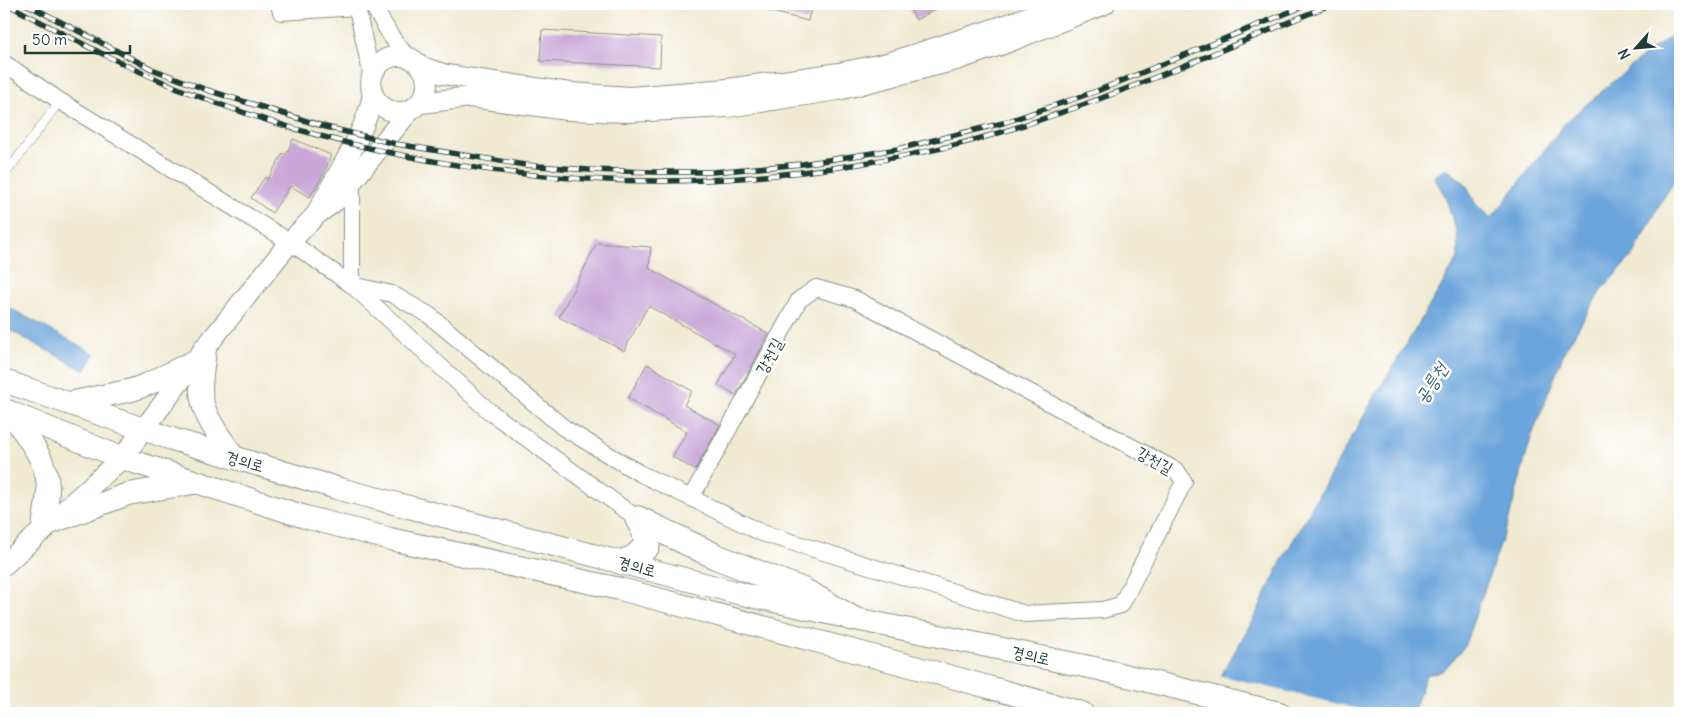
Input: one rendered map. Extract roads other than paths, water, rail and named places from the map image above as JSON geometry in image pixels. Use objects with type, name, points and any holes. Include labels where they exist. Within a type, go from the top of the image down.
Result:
[{"type":"main road","points":[[68,403],[132,390],[148,384],[200,355],[201,392],[204,407],[208,419],[234,458]]},
{"type":"main road","name":"경의로","points":[[4,381],[172,439],[340,489],[742,594],[1099,669],[1279,713]]},
{"type":"main road","points":[[7,411],[38,454],[46,473],[48,490],[46,526],[128,494],[196,482]]},
{"type":"main road","name":"경의로","points":[[7,411],[122,458],[305,517],[390,539],[620,589],[1082,713]]},
{"type":"main road","points":[[622,562],[634,558],[647,546],[645,533],[638,519]]},
{"type":"main road","points":[[638,519],[717,557],[804,591],[851,618]]},
{"type":"street","points":[[279,4],[281,12],[361,5]]},
{"type":"street","points":[[316,215],[362,132],[369,113],[376,69],[381,62],[389,58],[398,56],[443,74],[467,78],[570,92],[630,97],[727,89],[838,74],[888,64],[1009,24],[1060,4]]},
{"type":"street","points":[[361,5],[372,86],[377,102],[392,112],[400,113],[415,107],[470,97],[568,110],[628,112],[728,107],[838,90],[956,60],[1004,44],[1105,4]]},
{"type":"street","points":[[4,565],[122,458],[200,355],[290,242],[316,215],[338,199],[415,107],[427,88],[426,74],[361,5]]},
{"type":"street","points":[[4,63],[60,100],[290,242],[352,284],[489,411],[638,519]]},
{"type":"street","points":[[352,183],[352,284]]},
{"type":"street","name":"강천길","points":[[352,284],[392,294],[429,315],[564,428],[639,473],[762,533],[1025,614],[1102,610],[1121,604],[1184,482],[1177,471],[855,300],[816,288],[799,300],[691,498]]},
{"type":"lane","points":[[4,176],[60,100]]},
{"type":"water","name":"공릉천","points":[[1680,31],[1680,176],[1662,200],[1634,254],[1602,289],[1565,350],[1531,438],[1507,526],[1464,647],[1443,671],[1426,675],[1413,713],[1200,713],[1256,614],[1282,560],[1374,398],[1458,258],[1457,233],[1445,196],[1434,177],[1446,168],[1466,184],[1475,203],[1491,219],[1566,122],[1649,51]]},
{"type":"water","points":[[4,305],[95,354],[85,371],[4,327]]},
{"type":"railway","points":[[7,4],[106,55],[182,90],[268,120],[328,138],[390,153],[516,173],[579,179],[643,181],[725,179],[802,172],[876,161],[961,143],[1038,121],[1081,106],[1332,4]]},
{"type":"railway","points":[[26,4],[152,69],[207,90],[326,127],[396,144],[525,165],[589,170],[654,172],[713,172],[802,164],[898,149],[1003,123],[1097,91],[1309,4]]}]
